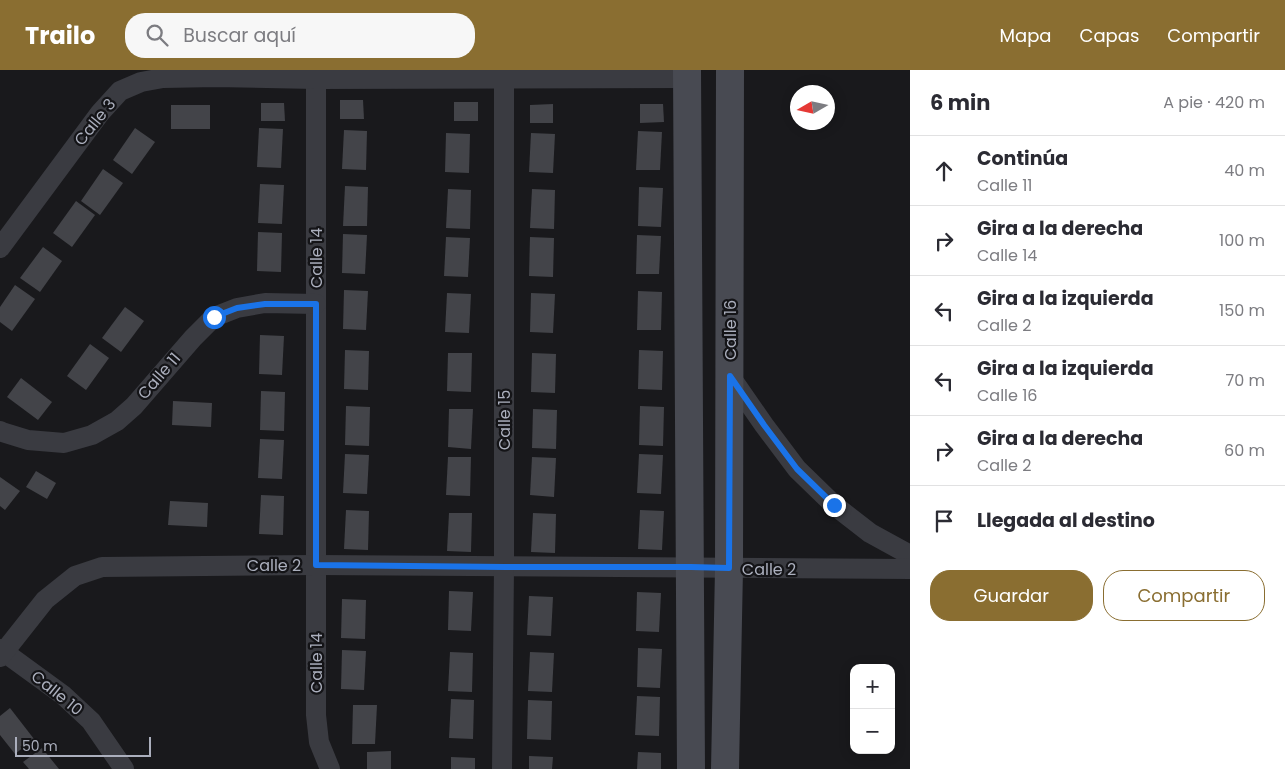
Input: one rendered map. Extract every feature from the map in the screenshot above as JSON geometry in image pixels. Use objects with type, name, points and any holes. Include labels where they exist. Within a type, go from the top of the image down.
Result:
[{"type":"street","name":"Calle 16","points":[[725,769],[729,568],[730,70]]},
{"type":"street","name":"Calle 3","points":[[0,248],[100,113],[120,91],[141,82],[163,78],[316,74],[687,74]]},
{"type":"street","name":"Calle 14","points":[[316,74],[316,716],[319,742],[330,769]]},
{"type":"street","name":"Calle 15","points":[[502,769],[504,74]]},
{"type":"street","points":[[687,74],[691,769]]},
{"type":"street","name":"Calle 11","points":[[0,431],[28,440],[64,443],[92,435],[117,421],[134,406],[193,338],[214,317],[237,308],[265,304],[316,304]]},
{"type":"street","points":[[730,376],[797,469],[834,505],[870,533],[910,555]]},
{"type":"street","name":"Calle 2","points":[[1,653],[45,600],[75,576],[102,567],[316,565],[910,569]]},
{"type":"street","name":"Calle 10","points":[[1,653],[62,695],[91,721],[124,769]]},
{"type":"building","points":[[340,100],[363,100],[364,119],[340,119]]},
{"type":"building","points":[[454,102],[478,102],[478,121],[454,121]]},
{"type":"building","points":[[261,103],[284,103],[285,121],[261,121]]},
{"type":"building","points":[[553,104],[553,123],[530,123],[530,105]]},
{"type":"building","points":[[640,104],[663,104],[664,122],[640,123]]},
{"type":"building","points":[[171,105],[210,105],[210,129],[171,129]]},
{"type":"building","points":[[135,128],[155,142],[132,174],[113,160]]},
{"type":"building","points":[[259,128],[283,129],[281,168],[257,167]]},
{"type":"building","points":[[344,130],[367,131],[366,170],[342,169]]},
{"type":"building","points":[[638,131],[662,132],[660,170],[636,170]]},
{"type":"building","points":[[446,133],[470,134],[469,173],[445,172]]},
{"type":"building","points":[[531,133],[555,134],[553,173],[529,172]]},
{"type":"building","points":[[103,169],[123,183],[100,215],[81,201]]},
{"type":"building","points":[[260,184],[284,185],[282,224],[258,223]]},
{"type":"building","points":[[345,186],[368,187],[367,226],[343,226]]},
{"type":"building","points":[[639,187],[663,188],[661,227],[638,226]]},
{"type":"building","points":[[448,189],[471,190],[470,229],[446,228]]},
{"type":"building","points":[[532,189],[555,190],[554,229],[530,228]]},
{"type":"building","points":[[76,201],[95,215],[72,247],[53,233]]},
{"type":"building","points":[[258,232],[282,233],[281,272],[257,271]]},
{"type":"building","points":[[343,234],[367,235],[365,274],[342,273]]},
{"type":"building","points":[[637,235],[661,236],[659,274],[636,274]]},
{"type":"building","points":[[446,237],[470,238],[468,277],[444,276]]},
{"type":"building","points":[[530,237],[554,238],[553,277],[529,276]]},
{"type":"building","points":[[43,247],[62,261],[40,292],[20,278]]},
{"type":"building","points":[[15,285],[35,299],[12,331],[0,322],[0,307]]},
{"type":"building","points":[[344,290],[368,291],[366,330],[343,329]]},
{"type":"building","points":[[638,291],[662,292],[661,330],[637,330]]},
{"type":"building","points":[[447,293],[471,294],[469,333],[445,332]]},
{"type":"building","points":[[531,293],[555,294],[553,333],[530,332]]},
{"type":"building","points":[[125,307],[144,321],[121,352],[102,338]]},
{"type":"building","points":[[260,335],[284,336],[282,375],[259,374]]},
{"type":"building","points":[[90,344],[109,358],[86,390],[67,376]]},
{"type":"building","points":[[345,350],[369,351],[368,390],[344,389]]},
{"type":"building","points":[[639,350],[663,351],[662,390],[638,389]]},
{"type":"building","points":[[448,353],[472,353],[471,392],[447,391]]},
{"type":"building","points":[[532,353],[556,354],[555,393],[531,392]]},
{"type":"building","points":[[21,378],[52,402],[38,420],[7,397]]},
{"type":"building","points":[[261,391],[285,392],[284,431],[260,430]]},
{"type":"building","points":[[173,401],[212,403],[211,427],[172,425]]},
{"type":"building","points":[[346,406],[370,407],[369,446],[345,445]]},
{"type":"building","points":[[640,406],[664,407],[663,446],[639,445]]},
{"type":"building","points":[[449,409],[473,409],[471,449],[448,447]]},
{"type":"building","points":[[533,409],[557,410],[556,449],[532,448]]},
{"type":"building","points":[[260,439],[284,440],[282,479],[258,478]]},
{"type":"building","points":[[345,454],[369,455],[367,494],[343,493]]},
{"type":"building","points":[[639,454],[663,455],[661,494],[637,493]]},
{"type":"building","points":[[448,457],[471,457],[470,496],[446,495]]},
{"type":"building","points":[[532,457],[556,458],[554,497],[530,495]]},
{"type":"building","points":[[36,471],[56,483],[47,499],[26,487]]},
{"type":"building","points":[[0,477],[20,491],[5,510],[0,506]]},
{"type":"building","points":[[261,495],[284,496],[283,535],[259,534]]},
{"type":"building","points":[[170,501],[208,503],[207,527],[168,525]]},
{"type":"building","points":[[346,510],[369,511],[368,550],[344,549]]},
{"type":"building","points":[[640,510],[664,511],[662,550],[638,549]]},
{"type":"building","points":[[449,513],[472,513],[471,552],[447,551]]},
{"type":"building","points":[[533,513],[556,514],[555,553],[531,552]]},
{"type":"building","points":[[449,591],[473,592],[471,631],[448,630]]},
{"type":"building","points":[[637,592],[661,593],[659,632],[636,631]]},
{"type":"building","points":[[529,596],[553,597],[551,636],[527,635]]},
{"type":"building","points":[[342,599],[366,600],[365,639],[341,638]]},
{"type":"building","points":[[638,648],[662,649],[660,688],[637,687]]},
{"type":"building","points":[[342,650],[366,651],[364,690],[341,689]]},
{"type":"building","points":[[450,652],[473,653],[472,692],[448,691]]},
{"type":"building","points":[[530,652],[554,653],[552,692],[528,691]]},
{"type":"building","points":[[637,696],[660,697],[659,736],[635,735]]},
{"type":"building","points":[[451,699],[474,700],[473,739],[449,738]]},
{"type":"building","points":[[528,700],[552,701],[551,740],[527,739]]},
{"type":"building","points":[[353,705],[377,705],[375,744],[352,744]]},
{"type":"building","points":[[10,708],[34,739],[15,754],[0,735],[0,716]]},
{"type":"building","points":[[42,748],[59,769],[29,769],[23,762]]},
{"type":"building","points":[[391,751],[391,769],[367,769],[367,752]]},
{"type":"building","points":[[638,752],[661,753],[661,769],[637,769]]},
{"type":"building","points":[[529,756],[553,757],[552,769],[529,769]]},
{"type":"building","points":[[451,757],[475,758],[475,769],[451,769]]},
{"type":"route","points":[[214,317],[237,308],[265,304],[316,304],[316,565],[729,568],[730,376],[797,469],[834,505]]}]
